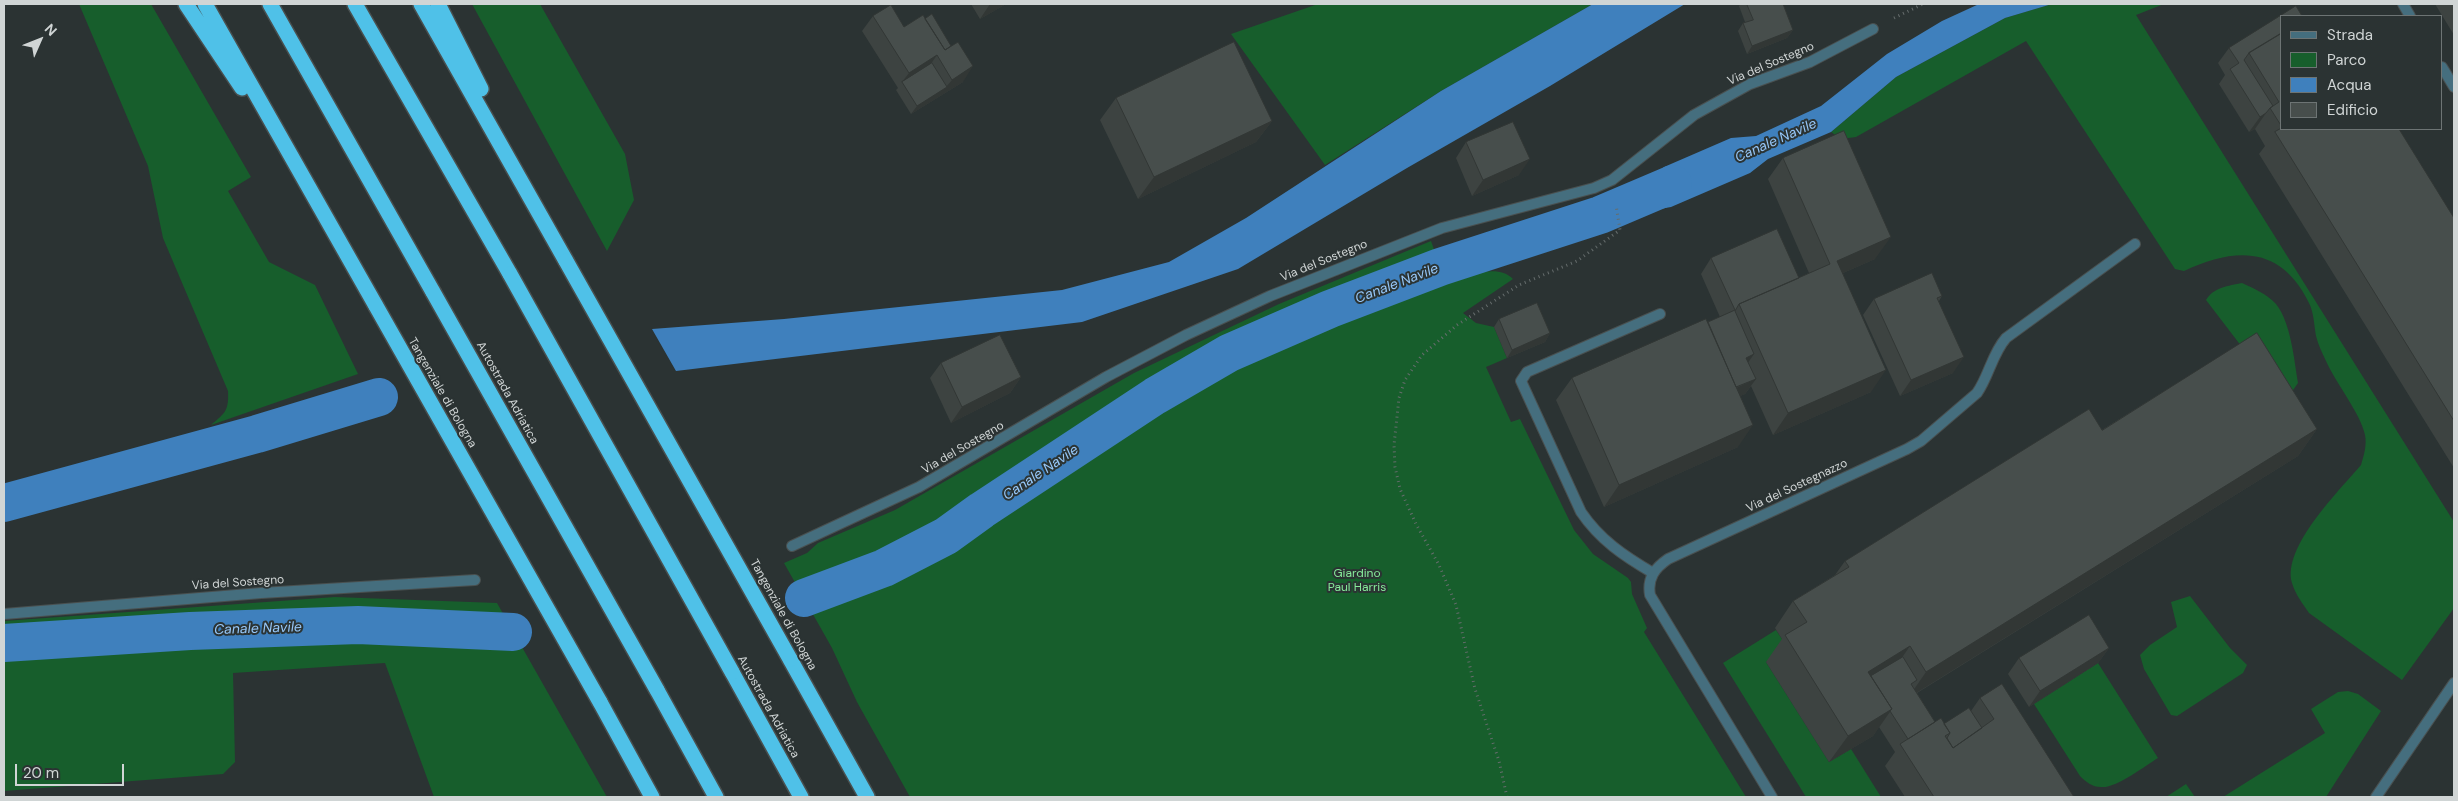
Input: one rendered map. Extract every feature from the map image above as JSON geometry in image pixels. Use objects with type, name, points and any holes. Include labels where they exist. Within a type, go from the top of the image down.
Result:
[{"type":"highway","points":[[186,4],[308,186]]},
{"type":"highway","name":"Tangenziale di Bologna","points":[[205,4],[652,797]]},
{"type":"highway","name":"Autostrada Adriatica","points":[[270,4],[716,797]]},
{"type":"highway","name":"Autostrada Adriatica","points":[[355,4],[510,274],[801,797]]},
{"type":"highway","name":"Tangenziale di Bologna","points":[[421,4],[867,797]]},
{"type":"highway","points":[[438,4],[562,254]]},
{"type":"street","points":[[2403,4],[2409,15]]},
{"type":"street","name":"Via del Sostegno","points":[[792,546],[919,487],[1106,377],[1186,335],[1270,296],[1442,228],[1594,188],[1612,180],[1694,115],[1750,84],[1810,62],[1873,29]]},
{"type":"street","points":[[2443,69],[2454,87]]},
{"type":"street","name":"Via del Sostegnazzo","points":[[1654,573],[1668,560],[1921,440],[1977,394],[1983,385],[1997,348],[2006,338],[2135,244]]},
{"type":"street","points":[[1660,314],[1527,372],[1521,381],[1581,512],[1605,542],[1624,556],[1654,573],[1650,580],[1650,595],[1772,797]]},
{"type":"street","name":"Via del Sostegno","points":[[4,614],[261,593],[475,580]]},
{"type":"street","points":[[2376,797],[2454,683]]},
{"type":"path","points":[[1873,29],[1923,4]]},
{"type":"path","points":[[1508,797],[1499,761],[1475,690],[1456,605],[1439,565],[1416,524],[1400,489],[1395,467],[1394,445],[1399,398],[1405,380],[1422,355],[1457,325],[1518,285],[1577,261],[1620,230],[1615,199]]},
{"type":"green space","points":[[79,4],[151,4],[251,177],[228,191],[269,262],[315,285],[358,374],[211,425],[227,407],[228,391],[163,238],[148,166]]},
{"type":"green space","points":[[472,4],[540,4],[625,154],[634,200],[607,251]]},
{"type":"green space","points":[[1318,4],[1593,4],[1441,91],[1325,165],[1231,34]]},
{"type":"green space","points":[[2052,4],[2164,4],[2136,15],[2454,522],[2454,608],[2402,680],[2309,613],[2297,595],[2292,583],[2291,569],[2295,553],[2314,520],[2361,465],[2366,442],[2363,427],[2320,348],[2311,307],[2298,284],[2285,270],[2271,261],[2255,256],[2239,255],[2203,263],[2184,271],[2175,269],[2026,41],[1856,137],[1841,139],[1831,132],[1896,77],[2005,18]]},
{"type":"green space","name":"Giardino Paul Harris","points":[[1431,241],[1446,283],[1490,271],[1506,274],[1513,279],[1463,313],[1476,323],[1494,327],[1507,358],[1486,367],[1511,422],[1520,419],[1574,530],[1593,554],[1631,582],[1632,594],[1647,628],[1644,632],[1746,797],[910,797],[857,702],[832,648],[784,563],[807,553],[818,543],[895,510],[1134,373],[1279,304]]},
{"type":"green space","points":[[2242,283],[2268,297],[2281,312],[2291,342],[2298,383],[2291,393],[2258,368],[2206,300],[2217,290]]},
{"type":"green space","points":[[2190,596],[2230,648],[2247,665],[2243,673],[2177,716],[2171,715],[2144,669],[2140,655],[2150,645],[2177,627],[2171,602]]},
{"type":"green space","points":[[335,597],[497,603],[607,797],[434,797],[385,663],[233,673],[235,762],[223,774],[4,791],[4,621]]},
{"type":"green space","points":[[1776,630],[1788,648],[1766,662],[1829,762],[1851,749],[1881,797],[1806,797],[1723,663]]},
{"type":"green space","points":[[2098,663],[2158,758],[2122,781],[2107,787],[2089,784],[2080,776],[2034,704]]},
{"type":"green space","points":[[2348,691],[2358,694],[2381,711],[2326,797],[2223,797],[2325,733],[2311,709],[2338,692]]},
{"type":"green space","points":[[2186,784],[2195,797],[2166,797]]},
{"type":"water","points":[[1593,4],[1685,4],[1550,86],[1407,168],[1238,269],[1082,322],[676,371],[652,329],[784,319],[1062,290],[1169,262],[1246,218],[1441,91]]},
{"type":"water","points":[[1979,4],[2052,4],[2005,18],[1896,77],[1831,132],[1768,159],[1750,173],[1671,207],[1654,210],[1629,221],[1624,189],[1645,182],[1664,167],[1731,138],[1756,136],[1821,106],[1887,54],[1942,21]]},
{"type":"building","points":[[1747,4],[1783,4],[1793,30],[1752,46],[1743,23],[1753,20]]},
{"type":"building","points":[[891,5],[904,27],[923,15],[945,50],[958,42],[973,66],[952,80],[937,55],[909,73],[873,16]]},
{"type":"building","points":[[2296,6],[2301,15],[2282,15]]},
{"type":"building","points":[[932,14],[951,46],[945,50],[925,19]]},
{"type":"building","points":[[2280,16],[2280,34],[2249,53],[2244,60],[2273,106],[2260,117],[2230,69],[2239,63],[2229,48]]},
{"type":"building","points":[[2280,34],[2280,124],[2270,108],[2279,102],[2249,53]]},
{"type":"building","points":[[1234,42],[1272,121],[1154,177],[1116,98]]},
{"type":"building","points":[[932,63],[947,87],[917,106],[902,82]]},
{"type":"building","points":[[1513,122],[1530,159],[1483,180],[1466,142]]},
{"type":"building","points":[[2280,129],[2400,130],[2454,218],[2454,421],[2275,132]]},
{"type":"building","points":[[1844,131],[1891,237],[1837,261],[1886,370],[1788,413],[1739,304],[1830,264],[1783,158]]},
{"type":"building","points":[[1777,229],[1799,278],[1739,304],[1735,311],[1754,354],[1746,358],[1756,379],[1736,387],[1708,322],[1735,310],[1711,258]]},
{"type":"building","points":[[1932,273],[1942,296],[1937,298],[1964,357],[1911,380],[1874,299]]},
{"type":"building","points":[[1537,303],[1550,333],[1512,350],[1499,319]]},
{"type":"building","points":[[1706,319],[1753,425],[1619,485],[1572,378]]},
{"type":"building","points":[[2257,333],[2317,429],[1926,672],[1910,646],[1868,672],[1892,709],[1848,736],[1785,635],[1807,622],[1793,601],[1849,567],[1845,561],[2089,409],[2102,430]]},
{"type":"building","points":[[1000,335],[1021,377],[962,407],[941,363]]},
{"type":"building","points":[[2089,615],[2109,648],[2040,691],[2019,658]]},
{"type":"building","points":[[1903,657],[1917,680],[1911,684],[1935,722],[1908,739],[1871,676]]},
{"type":"building","points":[[2002,684],[2074,797],[1934,797],[1900,744],[1941,718],[1950,733],[1945,736],[1953,748],[1994,719],[1980,698]]},
{"type":"building","points":[[1969,708],[1982,728],[1953,748],[1947,738],[1950,733],[1944,724]]},
{"type":"waterway","name":"Canale Navile","points":[[804,598],[884,568],[946,536],[982,510],[1155,396],[1229,353],[1330,309],[1440,267],[1600,215],[1673,184]]},
{"type":"waterway","name":"Canale Navile","points":[[4,503],[257,434],[379,397]]},
{"type":"waterway","name":"Canale Navile","points":[[4,643],[190,631],[358,625],[513,632]]}]
